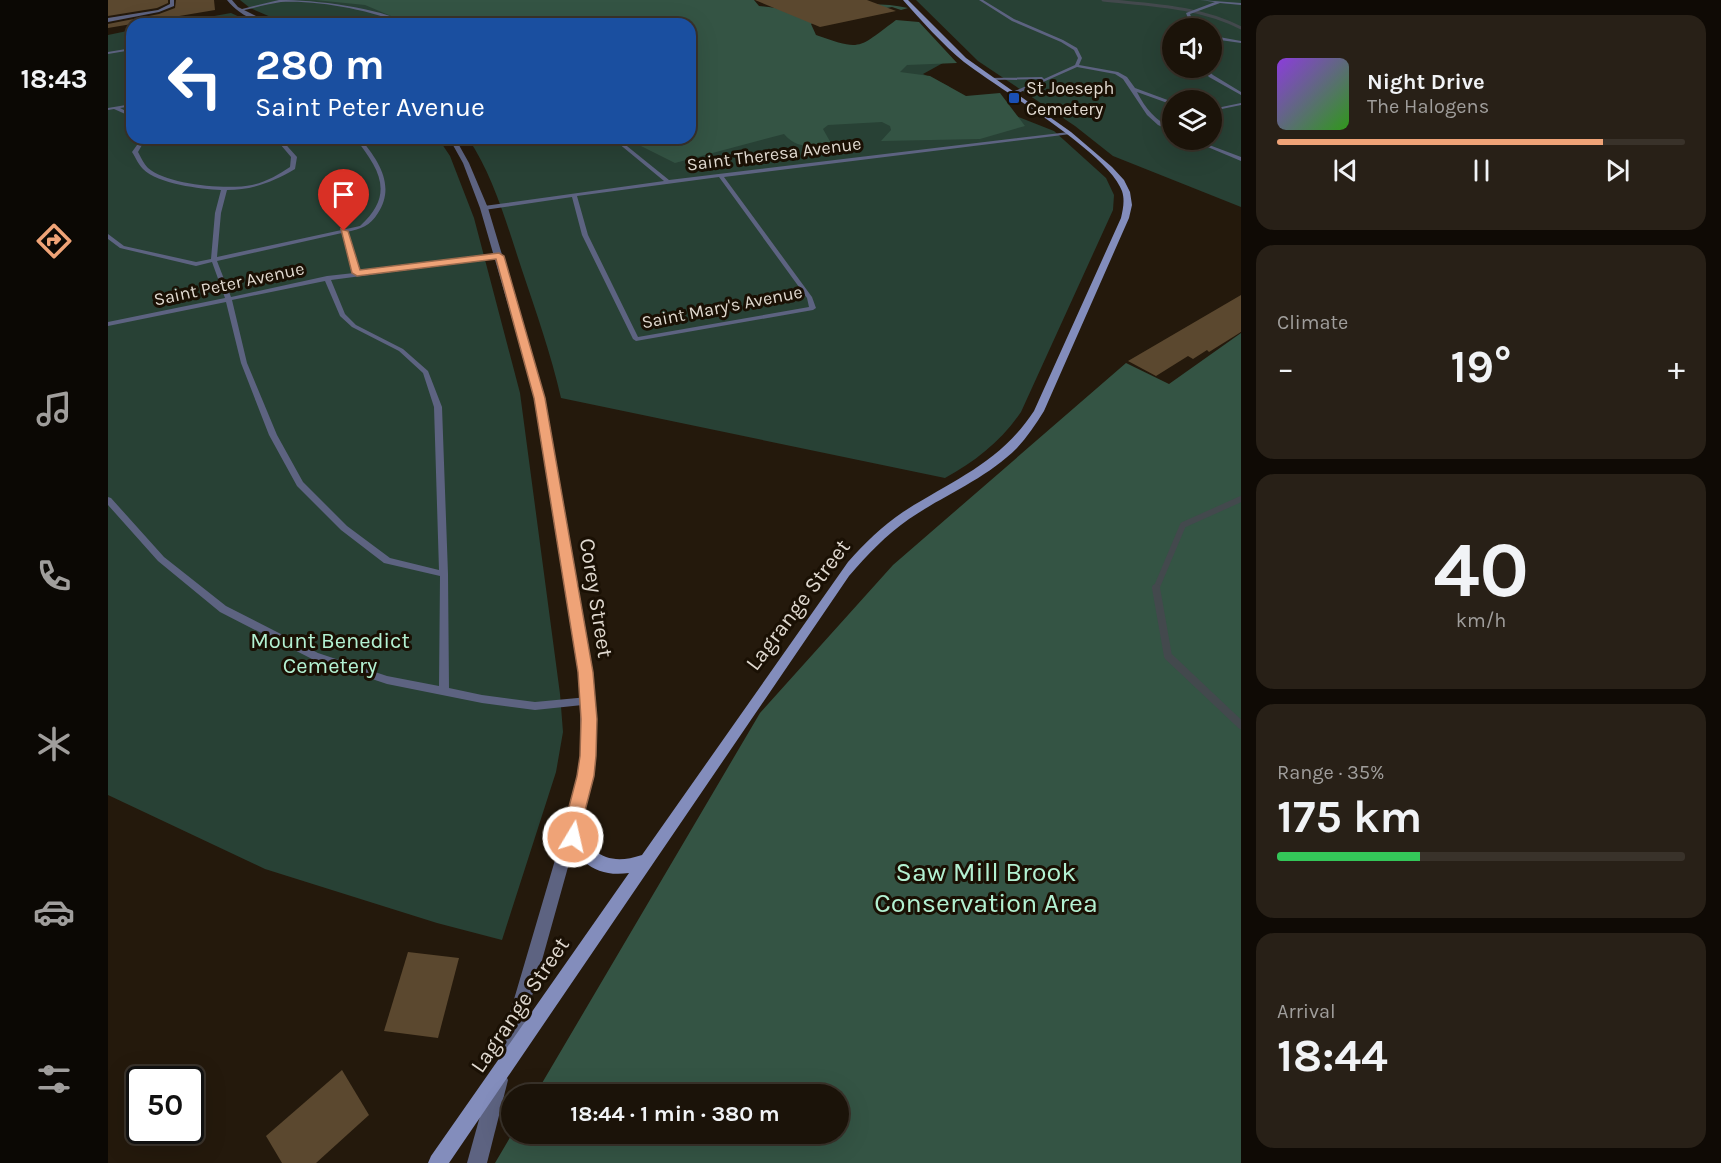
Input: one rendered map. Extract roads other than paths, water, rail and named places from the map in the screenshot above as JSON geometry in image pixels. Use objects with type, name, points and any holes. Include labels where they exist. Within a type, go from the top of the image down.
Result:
[{"type":"main road","name":"Lagrange Street","points":[[438,1163],[787,654],[855,561],[904,517],[998,460],[1022,437],[1033,421],[1128,205],[1125,188],[1118,176],[1069,133],[964,59],[905,0]]},
{"type":"main road","points":[[572,830],[577,845],[600,864],[621,868],[645,861]]},
{"type":"street","points":[[108,20],[162,10],[172,5],[172,0]]},
{"type":"street","points":[[229,0],[240,10],[257,18]]},
{"type":"street","name":"Corey Street","points":[[455,144],[466,163],[484,208],[540,398],[582,646],[588,701],[587,766],[572,830],[477,1163]]},
{"type":"lane","points":[[240,10],[282,1],[301,0],[364,9],[390,18]]},
{"type":"lane","points":[[981,0],[1013,20],[1076,49],[1080,58],[1077,66]]},
{"type":"lane","points":[[1202,0],[1241,4]]},
{"type":"lane","points":[[1189,18],[1188,13],[1219,2]]},
{"type":"lane","points":[[1222,39],[1241,42]]},
{"type":"lane","points":[[108,53],[126,50]]},
{"type":"lane","points":[[1012,93],[1077,66],[1116,73],[1125,78],[1146,113],[1162,126]]},
{"type":"lane","points":[[991,79],[1047,78]]},
{"type":"lane","points":[[1215,78],[1240,92]]},
{"type":"lane","points":[[1133,89],[1162,100]]},
{"type":"lane","points":[[1222,108],[1241,104]]},
{"type":"lane","points":[[108,109],[126,106]]},
{"type":"lane","points":[[115,108],[126,113]]},
{"type":"lane","name":"Saint Theresa Avenue","points":[[484,208],[668,182],[1069,133]]},
{"type":"lane","points":[[140,144],[135,152],[146,168],[166,180],[224,190],[254,187],[279,178],[293,168],[294,157],[282,144]]},
{"type":"lane","points":[[108,236],[122,247],[196,264],[362,227],[374,218],[385,186],[370,152],[363,144]]},
{"type":"lane","points":[[621,144],[668,182]]},
{"type":"lane","points":[[1218,150],[1241,159]]},
{"type":"lane","name":"Saint Mary's Avenue","points":[[574,195],[585,235],[636,339],[813,308],[810,298],[721,176]]},
{"type":"lane","points":[[224,190],[218,213],[214,260],[229,300],[244,363],[273,435],[300,484],[344,528],[387,561],[444,574]]},
{"type":"lane","points":[[344,231],[357,273]]},
{"type":"lane","name":"Saint Peter Avenue","points":[[108,324],[327,278],[499,256]]},
{"type":"lane","points":[[327,278],[342,315],[354,327],[401,350],[426,372],[438,406],[444,574],[444,691]]},
{"type":"lane","points":[[108,500],[161,559],[223,609],[315,656],[387,680],[535,706],[588,701]]},
{"type":"waterway","points":[[1103,0],[1191,11],[1241,28]]},
{"type":"waterway","points":[[1156,589],[1183,525],[1241,499]]},
{"type":"waterway","points":[[1156,589],[1168,656],[1241,725]]},
{"type":"place","name":"St Joeseph Cemetery","points":[[1014,98]]},
{"type":"park label","name":"Mount Benedict Cemetery","points":[[330,654]]},
{"type":"park label","name":"Saw Mill Brook Conservation Area","points":[[986,888]]}]
